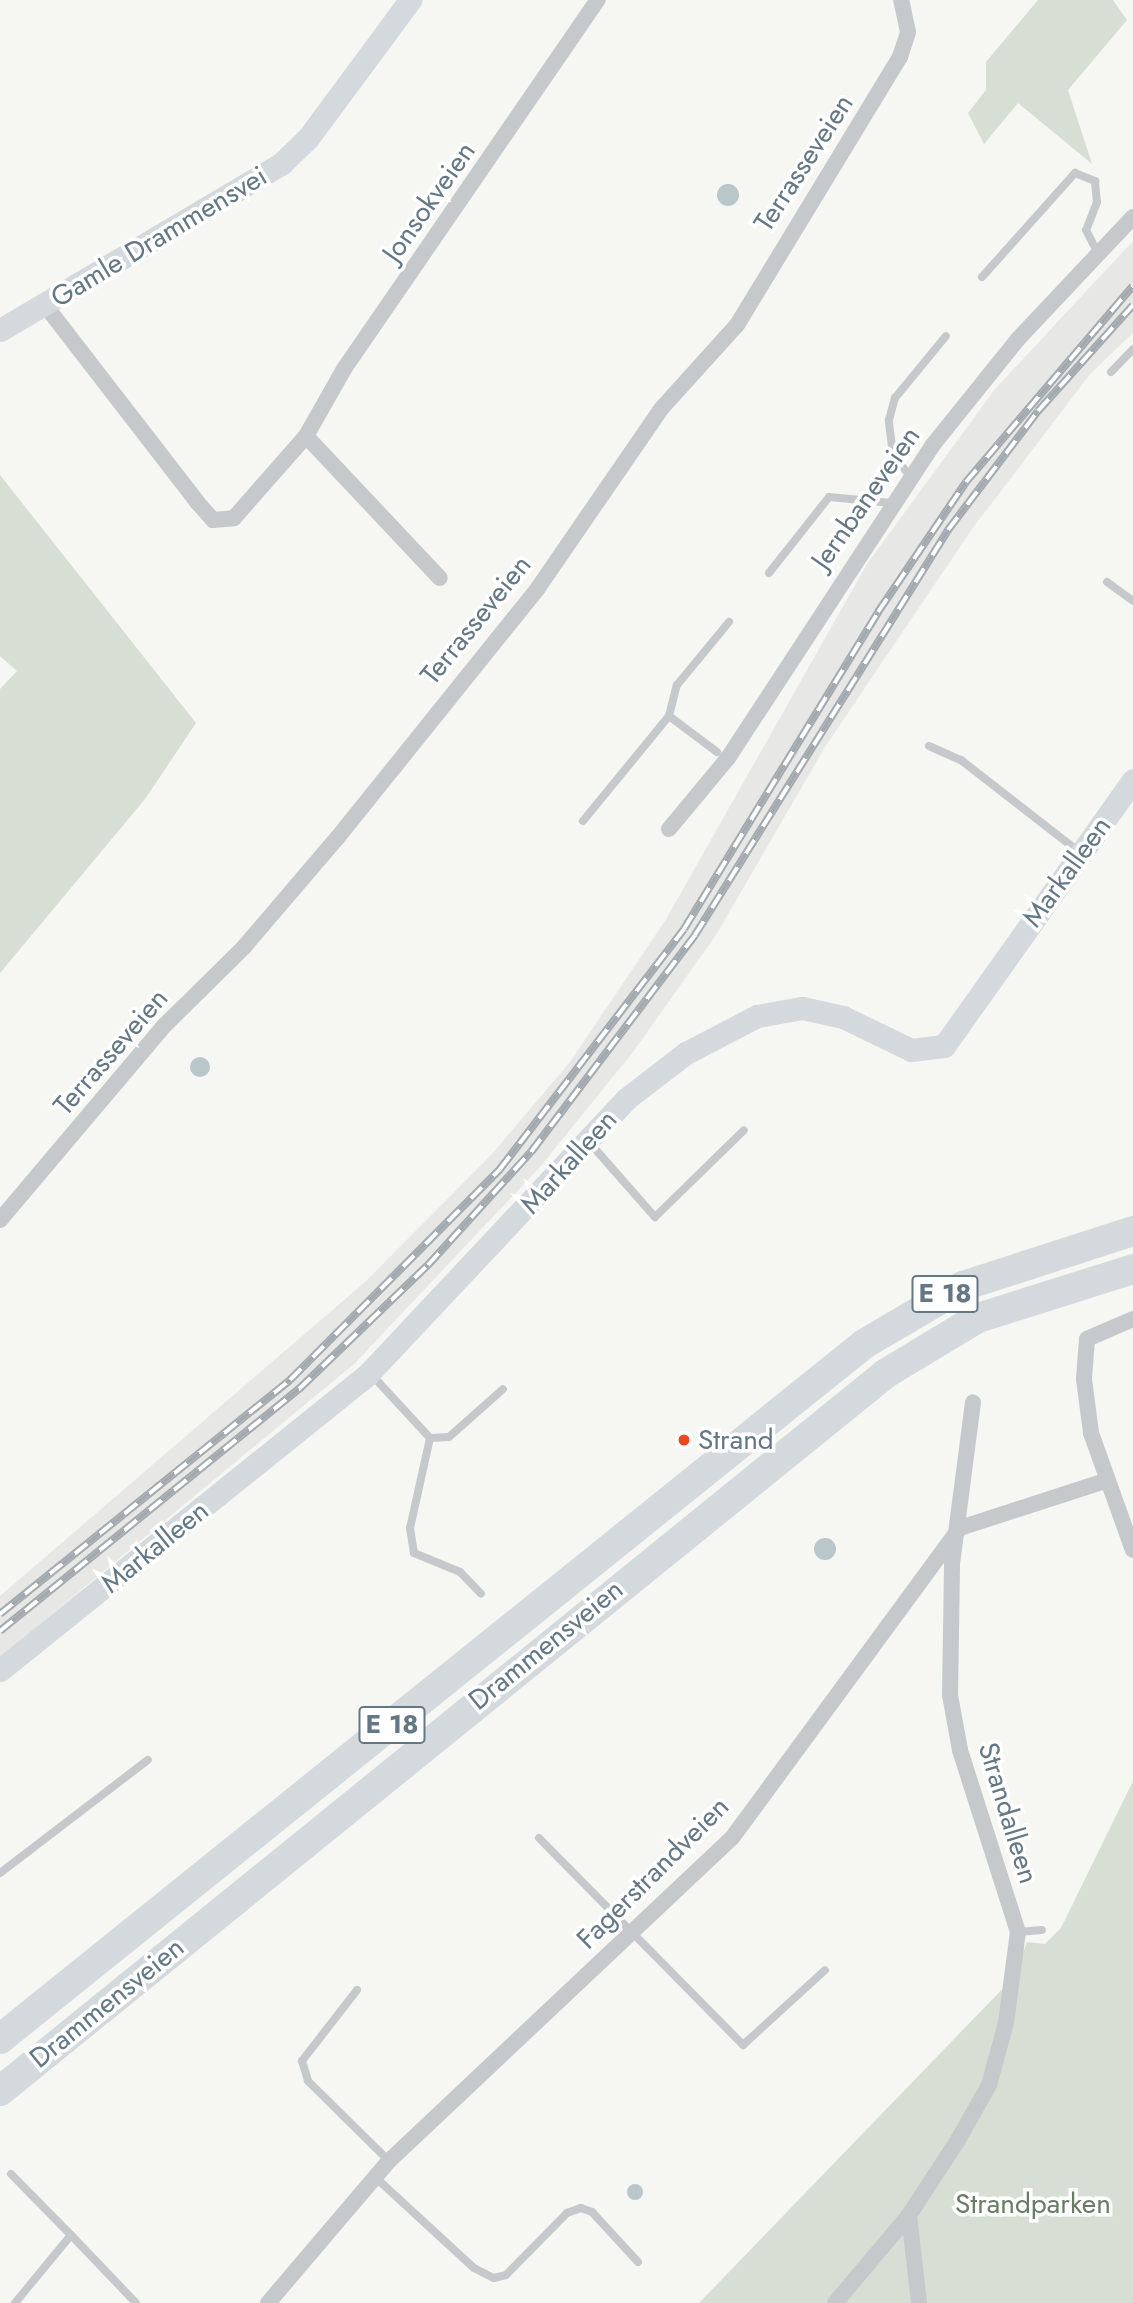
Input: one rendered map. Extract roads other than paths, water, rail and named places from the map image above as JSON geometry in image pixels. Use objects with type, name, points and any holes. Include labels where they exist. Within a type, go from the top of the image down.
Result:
[{"type":"highway","name":"Drammensveien","points":[[0,2039],[864,1344],[963,1286],[1133,1231]]},
{"type":"highway","name":"Drammensveien","points":[[0,2091],[885,1374],[989,1314],[1133,1269]]},
{"type":"main road","name":"Gamle Drammensvei","points":[[0,330],[282,163],[308,138],[410,0]]},
{"type":"main road","name":"Markalleen","points":[[0,1670],[369,1373],[587,1140],[686,1053],[757,1016],[803,1000],[911,1050],[944,1046],[1133,780]]},
{"type":"street","name":"Jonsokveien","points":[[45,305],[213,520],[234,518],[248,507],[306,436],[344,369],[598,0]]},
{"type":"street","name":"Terrasseveien","points":[[0,1220],[164,1026],[244,947],[338,837],[538,588],[661,409],[737,325],[900,57],[908,32],[901,0]]},
{"type":"street","name":"Jernbaneveien","points":[[669,829],[728,758],[910,476],[1018,339],[1097,252],[1133,217]]},
{"type":"street","points":[[306,436],[440,579]]},
{"type":"street","points":[[1133,1319],[1087,1339],[1086,1409],[1105,1480],[1133,1550]]},
{"type":"street","name":"Strandalleen","points":[[835,2303],[909,2215],[989,2085],[1006,2023],[1018,1932],[960,1750],[950,1695],[952,1564],[960,1528],[973,1402]]},
{"type":"street","points":[[960,1528],[1105,1480]]},
{"type":"street","name":"Fagerstrandveien","points":[[268,2303],[389,2161],[635,1933],[761,1802],[960,1528]]},
{"type":"street","points":[[909,2215],[919,2303]]},
{"type":"lane","points":[[982,277],[1075,173],[1086,172],[1095,181],[1097,202],[1086,230],[1097,252]]},
{"type":"lane","points":[[910,476],[893,456],[889,420],[895,398],[946,335]]},
{"type":"lane","points":[[1111,372],[1133,349]]},
{"type":"lane","points":[[769,573],[829,498],[892,503]]},
{"type":"lane","points":[[1107,582],[1133,601]]},
{"type":"lane","points":[[583,821],[669,716],[677,685],[729,622]]},
{"type":"lane","points":[[669,716],[717,752]]},
{"type":"lane","points":[[929,746],[961,760],[1081,853]]},
{"type":"lane","points":[[587,1140],[655,1217],[744,1130]]},
{"type":"lane","points":[[369,1373],[382,1379],[430,1437]]},
{"type":"lane","points":[[430,1437],[449,1437],[503,1390]]},
{"type":"lane","points":[[430,1437],[410,1528],[414,1553],[460,1572],[481,1594]]},
{"type":"lane","points":[[0,1873],[148,1760]]},
{"type":"lane","points":[[539,1838],[743,2045],[825,1970]]},
{"type":"lane","points":[[1018,1932],[1042,1930]]},
{"type":"lane","points":[[357,1990],[302,2061],[308,2081],[389,2161]]},
{"type":"lane","points":[[11,2174],[136,2303]]},
{"type":"lane","points":[[375,2177],[474,2268],[494,2278],[506,2275],[567,2213],[581,2208],[592,2212],[638,2262]]},
{"type":"lane","points":[[15,2303],[71,2235]]},
{"type":"railway","points":[[0,1614],[290,1380],[500,1169],[684,929],[878,612],[966,482],[1133,286]]},
{"type":"railway","points":[[0,1631],[299,1389],[428,1265],[531,1152],[695,935],[948,530],[1038,411],[1133,305]]},
{"type":"place","name":"Strand","points":[[684,1440]]},
{"type":"park label","name":"Strandparken","points":[[1033,2204]]}]
